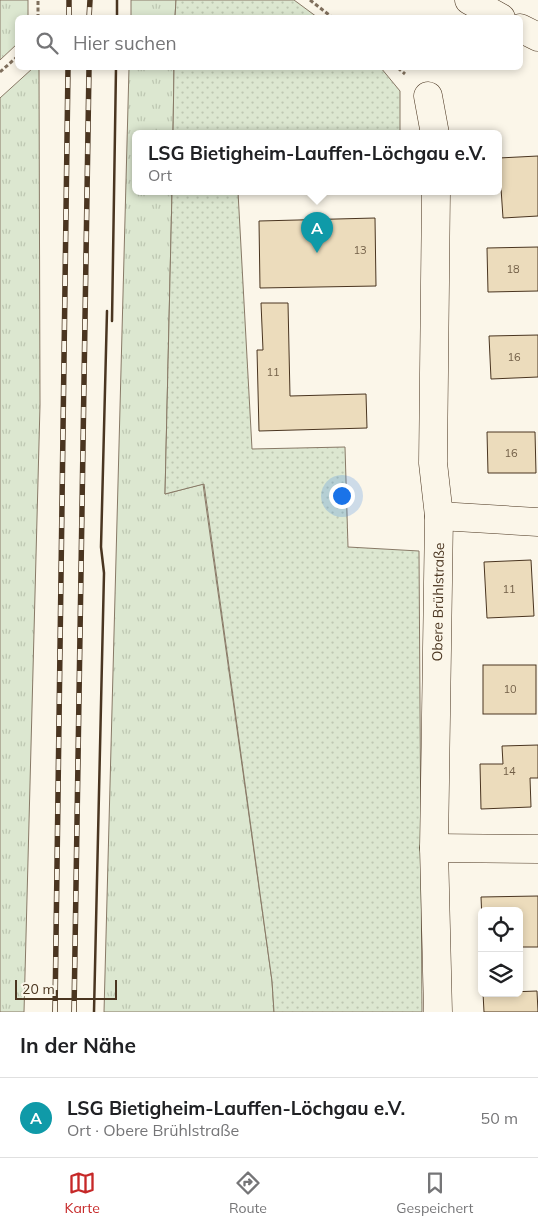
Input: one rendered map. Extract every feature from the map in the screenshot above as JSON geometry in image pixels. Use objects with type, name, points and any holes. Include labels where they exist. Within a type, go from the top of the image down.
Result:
[{"type":"street","points":[[468,0],[496,15]]},
{"type":"street","points":[[523,30],[538,37]]},
{"type":"street","points":[[428,96],[434,130]]},
{"type":"street","name":"Obere Brühlstraße","points":[[436,195],[433,463],[439,516],[434,848],[438,1012]]},
{"type":"street","points":[[439,516],[538,522]]},
{"type":"street","points":[[434,848],[538,849]]},
{"type":"path","points":[[38,0],[38,15]]},
{"type":"path","points":[[310,0],[329,15]]},
{"type":"path","points":[[0,72],[15,59]]},
{"type":"green space","points":[[0,0],[28,0],[28,15],[15,15],[15,46],[0,60]]},
{"type":"green space","points":[[131,0],[176,0],[175,15],[131,15]]},
{"type":"green space","points":[[176,0],[294,0],[314,15],[175,15]]},
{"type":"green space","points":[[31,70],[39,70],[40,405],[24,1012],[0,1012],[0,98]]},
{"type":"green space","points":[[129,70],[174,70],[173,130],[132,130],[132,195],[172,195],[165,494],[203,484],[272,981],[274,1012],[104,1012]]},
{"type":"green space","points":[[174,70],[383,70],[400,91],[400,130],[173,130]]},
{"type":"green space","points":[[172,195],[238,195],[252,449],[345,447],[348,547],[419,551],[422,1012],[274,1012],[272,981],[204,484],[165,494]]},
{"type":"building","points":[[538,156],[538,216],[503,218],[502,158]]},
{"type":"building","points":[[375,218],[376,286],[260,288],[259,221]]},
{"type":"building","points":[[538,247],[538,291],[488,292],[487,248]]},
{"type":"building","points":[[261,303],[288,303],[290,396],[366,394],[367,428],[259,431],[257,350],[263,350]]},
{"type":"building","points":[[538,335],[538,377],[491,379],[489,336]]},
{"type":"building","points":[[487,432],[535,432],[536,473],[488,473]]},
{"type":"building","points":[[531,560],[534,616],[487,618],[484,562]]},
{"type":"building","points":[[483,665],[536,665],[536,714],[483,714]]},
{"type":"building","points":[[538,745],[538,778],[530,778],[531,807],[481,809],[480,764],[503,764],[502,746]]},
{"type":"building","points":[[538,896],[538,947],[523,947],[523,907],[481,907],[481,897]]},
{"type":"building","points":[[537,991],[538,1012],[484,1012],[483,997],[523,997],[523,992]]},
{"type":"railway","points":[[69,0],[69,15]]},
{"type":"railway","points":[[89,15],[90,0]]},
{"type":"railway","points":[[55,1012],[68,70]]},
{"type":"railway","points":[[74,1012],[89,70]]},
{"type":"wall","points":[[117,0],[117,15]]},
{"type":"wall","points":[[112,321],[116,70]]},
{"type":"wall","points":[[94,1012],[104,573],[101,547],[107,311]]},
{"type":"place","name":"LSG Bietigheim-Lauffen-Löchgau e.V.","points":[[317,253]]}]
